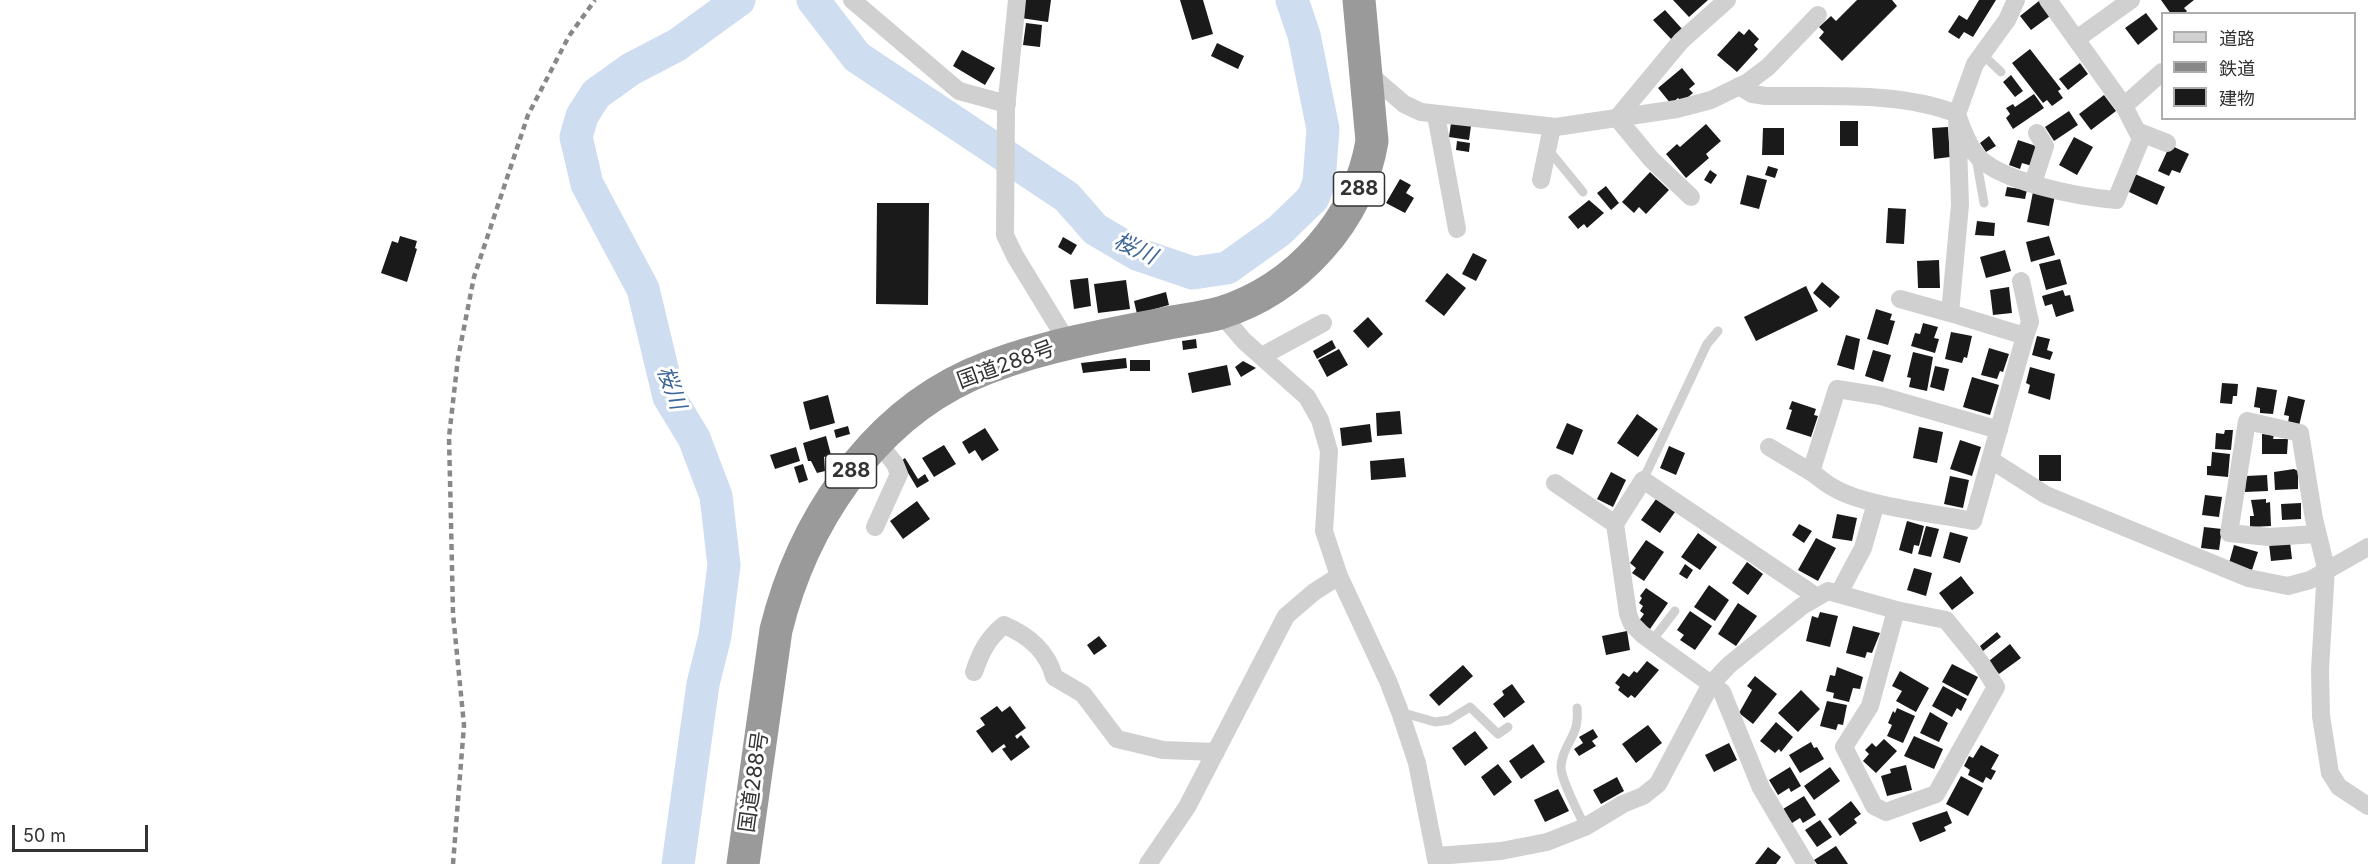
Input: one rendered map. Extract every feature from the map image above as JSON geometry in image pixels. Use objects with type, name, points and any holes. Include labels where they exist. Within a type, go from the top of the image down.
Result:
[{"type":"highway","name":"国道288号","points":[[743,864],[776,630],[782,605],[793,572],[846,477],[877,441],[911,411],[938,391],[970,375],[1026,354],[1068,343],[1220,313],[1252,300],[1286,279],[1322,246],[1342,219],[1363,180],[1370,152],[1368,73],[1359,0]]},
{"type":"street","points":[[852,0],[959,91],[1006,106]]},
{"type":"street","points":[[1017,0],[1006,106],[1005,235],[1015,256],[1068,343]]},
{"type":"street","points":[[1617,118],[1681,41],[1727,0]]},
{"type":"street","points":[[1950,313],[1960,205],[1957,114],[1967,81],[1981,53],[2007,20],[2016,0]]},
{"type":"street","points":[[1739,86],[1752,94],[1766,96],[1898,101],[1943,109],[1957,114],[1975,153],[2016,179],[2116,200],[2141,139],[2139,132],[2078,38],[2048,0]]},
{"type":"street","points":[[2078,38],[2131,0]]},
{"type":"street","points":[[1368,73],[1404,104],[1436,116],[1552,127],[1700,103],[1739,86],[1768,67],[1818,15]]},
{"type":"street","points":[[2124,106],[2161,74]]},
{"type":"street","points":[[1436,116],[1457,229]]},
{"type":"street","points":[[1617,118],[1651,159],[1691,197]]},
{"type":"street","points":[[1541,180],[1552,127]]},
{"type":"street","points":[[2139,132],[2167,142]]},
{"type":"street","points":[[2033,183],[2045,146],[2037,133]]},
{"type":"street","points":[[1769,447],[1835,489],[1876,503],[1973,521],[2030,322],[2021,281]]},
{"type":"street","points":[[1900,299],[2025,336]]},
{"type":"street","points":[[1220,313],[1229,326],[1308,397],[1320,420],[1329,451],[1324,531],[1339,576],[1389,681],[1400,712],[1417,763],[1437,860],[1547,842],[1585,827],[1623,804],[1643,796],[1659,784],[1711,684],[1729,665],[1802,606],[1828,591],[1896,610],[1946,620],[1981,663],[1996,687],[1936,794],[1886,812],[1874,806],[1844,747],[1870,706],[1896,610]]},
{"type":"street","points":[[1262,356],[1323,323]]},
{"type":"street","points":[[1811,472],[1837,390],[1881,396],[1999,430]]},
{"type":"street","points":[[2318,534],[2269,537],[2229,533],[2247,421],[2300,433],[2326,568],[2320,670],[2321,716],[2330,773],[2339,788],[2368,806]]},
{"type":"street","points":[[875,527],[898,474],[895,464],[877,441]]},
{"type":"street","points":[[1991,460],[2046,495],[2248,578],[2288,586],[2310,580],[2326,568],[2368,547]]},
{"type":"street","points":[[1806,864],[1761,788],[1722,692],[1651,642],[1632,624],[1628,614],[1615,524],[1643,480],[1817,597]]},
{"type":"street","points":[[1555,483],[1615,524]]},
{"type":"street","points":[[1839,593],[1863,548],[1876,503]]},
{"type":"street","points":[[1148,864],[1187,807],[1286,616],[1314,592],[1339,576]]},
{"type":"street","points":[[974,672],[982,648],[991,635],[1004,625],[1030,639],[1051,663],[1054,677],[1083,694],[1117,739],[1163,750],[1216,752]]},
{"type":"lane","points":[[1981,53],[2001,72]]},
{"type":"lane","points":[[1547,148],[1583,192]]},
{"type":"lane","points":[[1975,153],[1984,203]]},
{"type":"lane","points":[[1643,480],[1707,344],[1718,331]]},
{"type":"lane","points":[[1651,642],[1675,611]]},
{"type":"lane","points":[[1400,712],[1435,722],[1449,720],[1470,706],[1498,734],[1508,727]]},
{"type":"lane","points":[[1576,708],[1578,723],[1575,735],[1564,753],[1561,768],[1585,827]]},
{"type":"building","points":[[1024,0],[1051,0],[1048,22],[1021,18]]},
{"type":"building","points":[[1180,0],[1203,0],[1213,34],[1192,40]]},
{"type":"building","points":[[1673,0],[1708,0],[1689,17]]},
{"type":"building","points":[[1857,0],[1892,0],[1897,6],[1842,61],[1819,38],[1824,32],[1819,27],[1831,16],[1836,21]]},
{"type":"building","points":[[1979,0],[1996,0],[1973,37],[1964,32],[1959,39],[1948,32],[1959,15],[1967,20]]},
{"type":"building","points":[[2161,0],[2194,0],[2184,8],[2186,12],[2170,12]]},
{"type":"building","points":[[2039,1],[2050,16],[2031,30],[2020,16]]},
{"type":"building","points":[[1665,10],[1683,30],[1672,40],[1653,20]]},
{"type":"building","points":[[2146,13],[2158,29],[2138,45],[2125,28]]},
{"type":"building","points":[[1026,23],[1042,25],[1040,47],[1023,45]]},
{"type":"building","points":[[1749,29],[1759,39],[1754,45],[1758,49],[1737,72],[1717,55],[1739,31],[1744,35]]},
{"type":"building","points":[[1217,43],[1244,56],[1238,69],[1211,56]]},
{"type":"building","points":[[2030,49],[2061,89],[2058,91],[2063,98],[2052,106],[2047,100],[2043,103],[2012,63]]},
{"type":"building","points":[[962,50],[995,68],[985,85],[953,66]]},
{"type":"building","points":[[2080,63],[2088,74],[2068,90],[2059,79]]},
{"type":"building","points":[[1682,68],[1695,84],[1689,89],[1693,93],[1682,102],[1678,98],[1671,104],[1658,88]]},
{"type":"building","points":[[2011,75],[2023,91],[2015,97],[2003,82]]},
{"type":"building","points":[[2034,94],[2044,108],[2013,129],[2006,118],[2010,114],[2006,108],[2013,104],[2015,107]]},
{"type":"building","points":[[2104,95],[2116,111],[2091,130],[2079,114]]},
{"type":"building","points":[[2069,111],[2078,125],[2054,141],[2045,127]]},
{"type":"building","points":[[1840,121],[1858,121],[1858,146],[1840,146]]},
{"type":"building","points":[[1451,123],[1471,126],[1469,140],[1449,137]]},
{"type":"building","points":[[1706,124],[1721,141],[1706,154],[1709,158],[1686,178],[1666,154],[1677,144],[1680,147]]},
{"type":"building","points":[[1948,127],[1950,157],[1934,159],[1932,128]]},
{"type":"building","points":[[1763,128],[1784,128],[1784,155],[1762,155]]},
{"type":"building","points":[[1989,136],[1996,146],[1986,152],[1980,143]]},
{"type":"building","points":[[2074,137],[2093,147],[2077,175],[2059,165]]},
{"type":"building","points":[[2018,140],[2039,147],[2032,166],[2022,163],[2020,169],[2009,165]]},
{"type":"building","points":[[1457,141],[1470,143],[1469,152],[1456,150]]},
{"type":"building","points":[[2170,145],[2189,154],[2180,173],[2172,170],[2169,176],[2158,171]]},
{"type":"building","points":[[1768,166],[1778,169],[1775,178],[1765,175]]},
{"type":"building","points":[[1710,170],[1717,175],[1711,184],[1704,180]]},
{"type":"building","points":[[1650,172],[1669,190],[1646,214],[1639,207],[1634,213],[1622,202]]},
{"type":"building","points":[[2135,174],[2165,187],[2157,205],[2127,191]]},
{"type":"building","points":[[1747,175],[1767,180],[1759,209],[1740,204]]},
{"type":"building","points":[[1400,179],[1411,185],[1406,193],[1414,198],[1405,213],[1386,203]]},
{"type":"building","points":[[1606,186],[1619,203],[1611,210],[1597,193]]},
{"type":"building","points":[[2007,187],[2027,190],[2025,199],[2005,196]]},
{"type":"building","points":[[2033,192],[2055,195],[2049,226],[2027,222]]},
{"type":"building","points":[[1589,200],[1604,213],[1587,228],[1584,224],[1578,229],[1568,217]]},
{"type":"building","points":[[877,203],[929,203],[928,305],[876,304]]},
{"type":"building","points":[[1888,208],[1906,209],[1904,244],[1886,243]]},
{"type":"building","points":[[1977,221],[1995,223],[1994,236],[1975,235]]},
{"type":"building","points":[[400,236],[417,241],[415,248],[417,249],[407,282],[381,273],[392,241],[398,243]]},
{"type":"building","points":[[2049,236],[2055,255],[2031,262],[2026,242]]},
{"type":"building","points":[[1063,237],[1077,245],[1071,255],[1058,247]]},
{"type":"building","points":[[2005,250],[2011,271],[1986,278],[1980,257]]},
{"type":"building","points":[[1473,253],[1487,260],[1476,281],[1462,274]]},
{"type":"building","points":[[2060,259],[2067,284],[2046,290],[2039,264]]},
{"type":"building","points":[[1939,260],[1940,288],[1918,288],[1917,261]]},
{"type":"building","points":[[1447,273],[1466,288],[1444,316],[1425,301]]},
{"type":"building","points":[[1088,278],[1091,306],[1074,309],[1070,280]]},
{"type":"building","points":[[1126,280],[1130,309],[1098,313],[1094,284]]},
{"type":"building","points":[[1822,282],[1840,297],[1830,308],[1813,293]]},
{"type":"building","points":[[1806,286],[1818,311],[1756,341],[1744,317]]},
{"type":"building","points":[[2009,287],[2012,313],[1993,315],[1990,290]]},
{"type":"building","points":[[2063,290],[2065,296],[2070,295],[2074,311],[2056,317],[2052,304],[2045,306],[2042,296]]},
{"type":"building","points":[[1166,292],[1169,305],[1137,314],[1134,301]]},
{"type":"building","points":[[1876,309],[1892,314],[1890,320],[1895,321],[1888,345],[1867,339]]},
{"type":"building","points":[[1368,317],[1383,334],[1368,348],[1353,331]]},
{"type":"building","points":[[1923,323],[1938,327],[1934,338],[1939,339],[1935,353],[1911,346],[1915,333],[1920,334]]},
{"type":"building","points":[[1951,332],[1972,336],[1967,358],[1964,357],[1962,363],[1945,359]]},
{"type":"building","points":[[1846,335],[1860,339],[1854,370],[1837,365]]},
{"type":"building","points":[[2037,336],[2050,339],[2047,350],[2053,352],[2050,360],[2032,355]]},
{"type":"building","points":[[1196,339],[1197,348],[1183,350],[1182,341]]},
{"type":"building","points":[[1332,340],[1336,348],[1317,359],[1313,351]]},
{"type":"building","points":[[1989,348],[2009,354],[2003,372],[2000,371],[1997,379],[1981,375]]},
{"type":"building","points":[[1339,349],[1348,365],[1327,377],[1318,360]]},
{"type":"building","points":[[1873,350],[1891,355],[1883,382],[1865,376]]},
{"type":"building","points":[[1913,352],[1933,357],[1927,391],[1909,387],[1911,378],[1907,377]]},
{"type":"building","points":[[1126,358],[1127,368],[1083,373],[1081,363]]},
{"type":"building","points":[[1130,360],[1150,360],[1150,371],[1130,371]]},
{"type":"building","points":[[1243,361],[1256,368],[1241,377],[1235,367]]},
{"type":"building","points":[[1227,365],[1231,385],[1192,393],[1188,373]]},
{"type":"building","points":[[1935,366],[1949,369],[1944,391],[1930,387]]},
{"type":"building","points":[[2030,367],[2055,374],[2050,400],[2028,393],[2030,385],[2026,383]]},
{"type":"building","points":[[1972,377],[1999,385],[1990,415],[1963,407]]},
{"type":"building","points":[[2222,383],[2238,384],[2237,396],[2233,396],[2232,404],[2220,403]]},
{"type":"building","points":[[2257,387],[2277,390],[2273,414],[2260,413],[2260,408],[2254,407]]},
{"type":"building","points":[[828,395],[835,423],[810,430],[803,402]]},
{"type":"building","points":[[2288,396],[2305,400],[2299,426],[2288,424],[2289,416],[2284,415]]},
{"type":"building","points":[[1792,401],[1816,409],[1814,415],[1818,416],[1811,437],[1786,429],[1792,410],[1789,409]]},
{"type":"building","points":[[1400,411],[1402,434],[1377,436],[1376,413]]},
{"type":"building","points":[[1637,414],[1658,429],[1638,457],[1617,443]]},
{"type":"building","points":[[1567,423],[1583,430],[1573,455],[1556,448]]},
{"type":"building","points":[[1370,424],[1372,442],[1342,446],[1340,428]]},
{"type":"building","points":[[848,426],[850,434],[836,438],[834,430]]},
{"type":"building","points":[[1919,427],[1943,432],[1937,463],[1913,458]]},
{"type":"building","points":[[985,428],[999,450],[982,461],[975,450],[969,454],[962,442]]},
{"type":"building","points":[[2225,430],[2233,430],[2231,450],[2215,449],[2216,433],[2224,434]]},
{"type":"building","points":[[2262,434],[2274,435],[2273,439],[2288,439],[2287,454],[2262,454]]},
{"type":"building","points":[[826,436],[831,455],[824,457],[825,471],[817,473],[811,461],[808,461],[803,443]]},
{"type":"building","points":[[1960,440],[1981,447],[1972,476],[1950,469]]},
{"type":"building","points":[[944,445],[956,464],[934,477],[922,458]]},
{"type":"building","points":[[1669,446],[1685,453],[1676,475],[1660,468]]},
{"type":"building","points":[[796,447],[800,461],[775,469],[770,455]]},
{"type":"building","points":[[2212,452],[2230,454],[2228,477],[2207,475],[2207,466],[2211,466]]},
{"type":"building","points":[[2039,455],[2061,455],[2061,481],[2039,481]]},
{"type":"building","points":[[905,458],[918,479],[925,474],[929,481],[917,488],[901,461]]},
{"type":"building","points":[[1404,458],[1406,477],[1371,480],[1370,461]]},
{"type":"building","points":[[803,464],[808,480],[799,483],[794,467]]},
{"type":"building","points":[[2294,469],[2298,471],[2298,489],[2275,490],[2274,472]]},
{"type":"building","points":[[1611,472],[1626,480],[1613,507],[1597,499]]},
{"type":"building","points":[[2267,475],[2268,491],[2245,492],[2246,476]]},
{"type":"building","points":[[1950,476],[1969,480],[1963,508],[1944,504]]},
{"type":"building","points":[[2205,495],[2222,497],[2219,517],[2202,515]]},
{"type":"building","points":[[1656,499],[1675,512],[1660,533],[1641,520]]},
{"type":"building","points":[[2266,499],[2266,503],[2270,502],[2271,526],[2250,527],[2250,516],[2254,516],[2251,500]]},
{"type":"building","points":[[917,501],[930,519],[903,539],[890,521]]},
{"type":"building","points":[[2301,503],[2301,519],[2282,520],[2281,504]]},
{"type":"building","points":[[1837,514],[1857,518],[1852,541],[1832,538]]},
{"type":"building","points":[[1907,521],[1924,526],[1919,546],[1914,545],[1912,554],[1899,550]]},
{"type":"building","points":[[1799,524],[1812,531],[1804,543],[1792,535]]},
{"type":"building","points":[[1926,526],[1939,529],[1931,557],[1918,554]]},
{"type":"building","points":[[2204,527],[2222,529],[2219,550],[2201,548]]},
{"type":"building","points":[[1950,532],[1968,537],[1960,563],[1943,558]]},
{"type":"building","points":[[1698,533],[1717,547],[1700,570],[1681,557]]},
{"type":"building","points":[[1816,538],[1836,548],[1818,581],[1798,570]]},
{"type":"building","points":[[1646,540],[1664,552],[1644,581],[1632,573],[1636,568],[1630,563]]},
{"type":"building","points":[[2290,542],[2292,559],[2271,561],[2269,544]]},
{"type":"building","points":[[2234,545],[2258,552],[2252,570],[2229,563]]},
{"type":"building","points":[[1747,562],[1763,574],[1748,595],[1732,583]]},
{"type":"building","points":[[1685,564],[1693,570],[1687,579],[1679,574]]},
{"type":"building","points":[[1914,568],[1932,573],[1926,596],[1907,590]]},
{"type":"building","points":[[1961,576],[1974,593],[1952,610],[1939,593]]},
{"type":"building","points":[[1709,585],[1729,600],[1715,621],[1694,607]]},
{"type":"building","points":[[1646,588],[1668,603],[1650,629],[1639,621],[1644,614],[1640,611],[1643,606],[1639,603],[1642,598],[1640,596]]},
{"type":"building","points":[[1738,603],[1757,616],[1736,646],[1718,634]]},
{"type":"building","points":[[1690,611],[1712,626],[1695,650],[1680,640],[1684,635],[1677,630]]},
{"type":"building","points":[[1820,612],[1838,616],[1830,647],[1806,641],[1812,616],[1818,618]]},
{"type":"building","points":[[1853,626],[1880,633],[1872,653],[1867,652],[1865,658],[1846,653]]},
{"type":"building","points":[[1627,631],[1630,650],[1606,655],[1602,636]]},
{"type":"building","points":[[1997,632],[2001,637],[1983,651],[1980,646]]},
{"type":"building","points":[[1099,636],[1107,646],[1094,655],[1087,645]]},
{"type":"building","points":[[2010,644],[2021,658],[1999,674],[1989,661]]},
{"type":"building","points":[[1647,661],[1659,670],[1635,698],[1631,695],[1628,698],[1618,690],[1620,687],[1615,683],[1623,673],[1629,677],[1634,671],[1637,673]]},
{"type":"building","points":[[1952,664],[1978,677],[1968,696],[1942,682]]},
{"type":"building","points":[[1463,665],[1473,676],[1439,706],[1429,695]]},
{"type":"building","points":[[1837,667],[1863,677],[1860,689],[1853,688],[1849,702],[1833,698],[1834,693],[1826,691],[1830,675],[1835,676]]},
{"type":"building","points":[[1900,671],[1929,688],[1916,712],[1896,701],[1902,691],[1892,686]]},
{"type":"building","points":[[1755,676],[1777,694],[1753,724],[1739,713],[1752,690],[1747,686]]},
{"type":"building","points":[[1512,684],[1525,702],[1504,718],[1493,704],[1504,695],[1502,691]]},
{"type":"building","points":[[1943,686],[1967,699],[1961,711],[1957,708],[1952,717],[1932,706]]},
{"type":"building","points":[[1801,690],[1820,709],[1798,732],[1778,713]]},
{"type":"building","points":[[1827,701],[1847,705],[1843,725],[1838,724],[1836,730],[1820,726]]},
{"type":"building","points":[[997,706],[1002,712],[1010,706],[1026,728],[1015,736],[1017,739],[1021,735],[1030,747],[1011,761],[1002,749],[1006,747],[1004,744],[992,753],[976,731],[985,725],[980,718]]},
{"type":"building","points":[[1897,708],[1915,716],[1903,743],[1887,736],[1892,725],[1888,723],[1893,711],[1895,713]]},
{"type":"building","points":[[1930,712],[1948,723],[1939,742],[1920,733]]},
{"type":"building","points":[[1776,722],[1793,737],[1781,752],[1779,749],[1775,753],[1760,741]]},
{"type":"building","points":[[1648,725],[1662,743],[1636,763],[1622,744]]},
{"type":"building","points":[[1593,729],[1598,737],[1592,741],[1596,746],[1579,756],[1574,749],[1583,743],[1579,737]]},
{"type":"building","points":[[1475,731],[1488,748],[1465,766],[1452,748]]},
{"type":"building","points":[[1914,736],[1943,749],[1934,769],[1904,756]]},
{"type":"building","points":[[1884,739],[1897,751],[1876,773],[1863,761],[1869,754],[1865,750],[1872,743],[1876,747]]},
{"type":"building","points":[[1811,742],[1824,759],[1800,773],[1789,755]]},
{"type":"building","points":[[1729,743],[1737,760],[1714,772],[1705,755]]},
{"type":"building","points":[[1533,744],[1545,762],[1521,779],[1509,761]]},
{"type":"building","points":[[1981,745],[1999,755],[1991,769],[1996,771],[1991,780],[1986,777],[1983,783],[1968,775],[1970,770],[1964,766],[1969,756],[1973,758]]},
{"type":"building","points":[[1498,764],[1512,782],[1494,796],[1481,777]]},
{"type":"building","points":[[1906,765],[1912,790],[1887,796],[1881,776],[1891,773],[1890,769]]},
{"type":"building","points":[[1790,767],[1801,786],[1791,792],[1789,788],[1778,795],[1769,780]]},
{"type":"building","points":[[1830,767],[1840,781],[1814,800],[1804,786]]},
{"type":"building","points":[[1961,776],[1983,788],[1968,816],[1946,804]]},
{"type":"building","points":[[1617,777],[1624,791],[1601,804],[1593,790]]},
{"type":"building","points":[[1558,789],[1569,811],[1545,822],[1534,800]]},
{"type":"building","points":[[1804,796],[1816,815],[1803,823],[1800,818],[1792,823],[1783,809]]},
{"type":"building","points":[[1851,801],[1861,814],[1854,819],[1857,823],[1840,836],[1828,819]]},
{"type":"building","points":[[1947,811],[1952,823],[1944,827],[1946,831],[1920,842],[1912,823]]},
{"type":"building","points":[[1820,820],[1832,837],[1817,847],[1805,830]]},
{"type":"building","points":[[1836,846],[1848,864],[1817,864],[1814,860]]},
{"type":"building","points":[[1768,847],[1781,857],[1776,864],[1755,864]]},
{"type":"waterway","name":"桜川","points":[[678,864],[703,684],[715,636],[724,565],[716,496],[694,438],[669,397],[643,289],[587,184],[576,137],[582,116],[596,94],[631,69],[677,45],[739,0]]},
{"type":"waterway","name":"桜川","points":[[813,0],[857,57],[1067,197],[1095,229],[1137,254],[1193,273],[1227,268],[1279,231],[1313,198],[1319,182],[1323,129],[1304,35],[1292,0]]},
{"type":"railway","points":[[453,864],[464,725],[453,614],[449,437],[458,358],[474,277],[528,115],[569,36],[595,0]]}]
